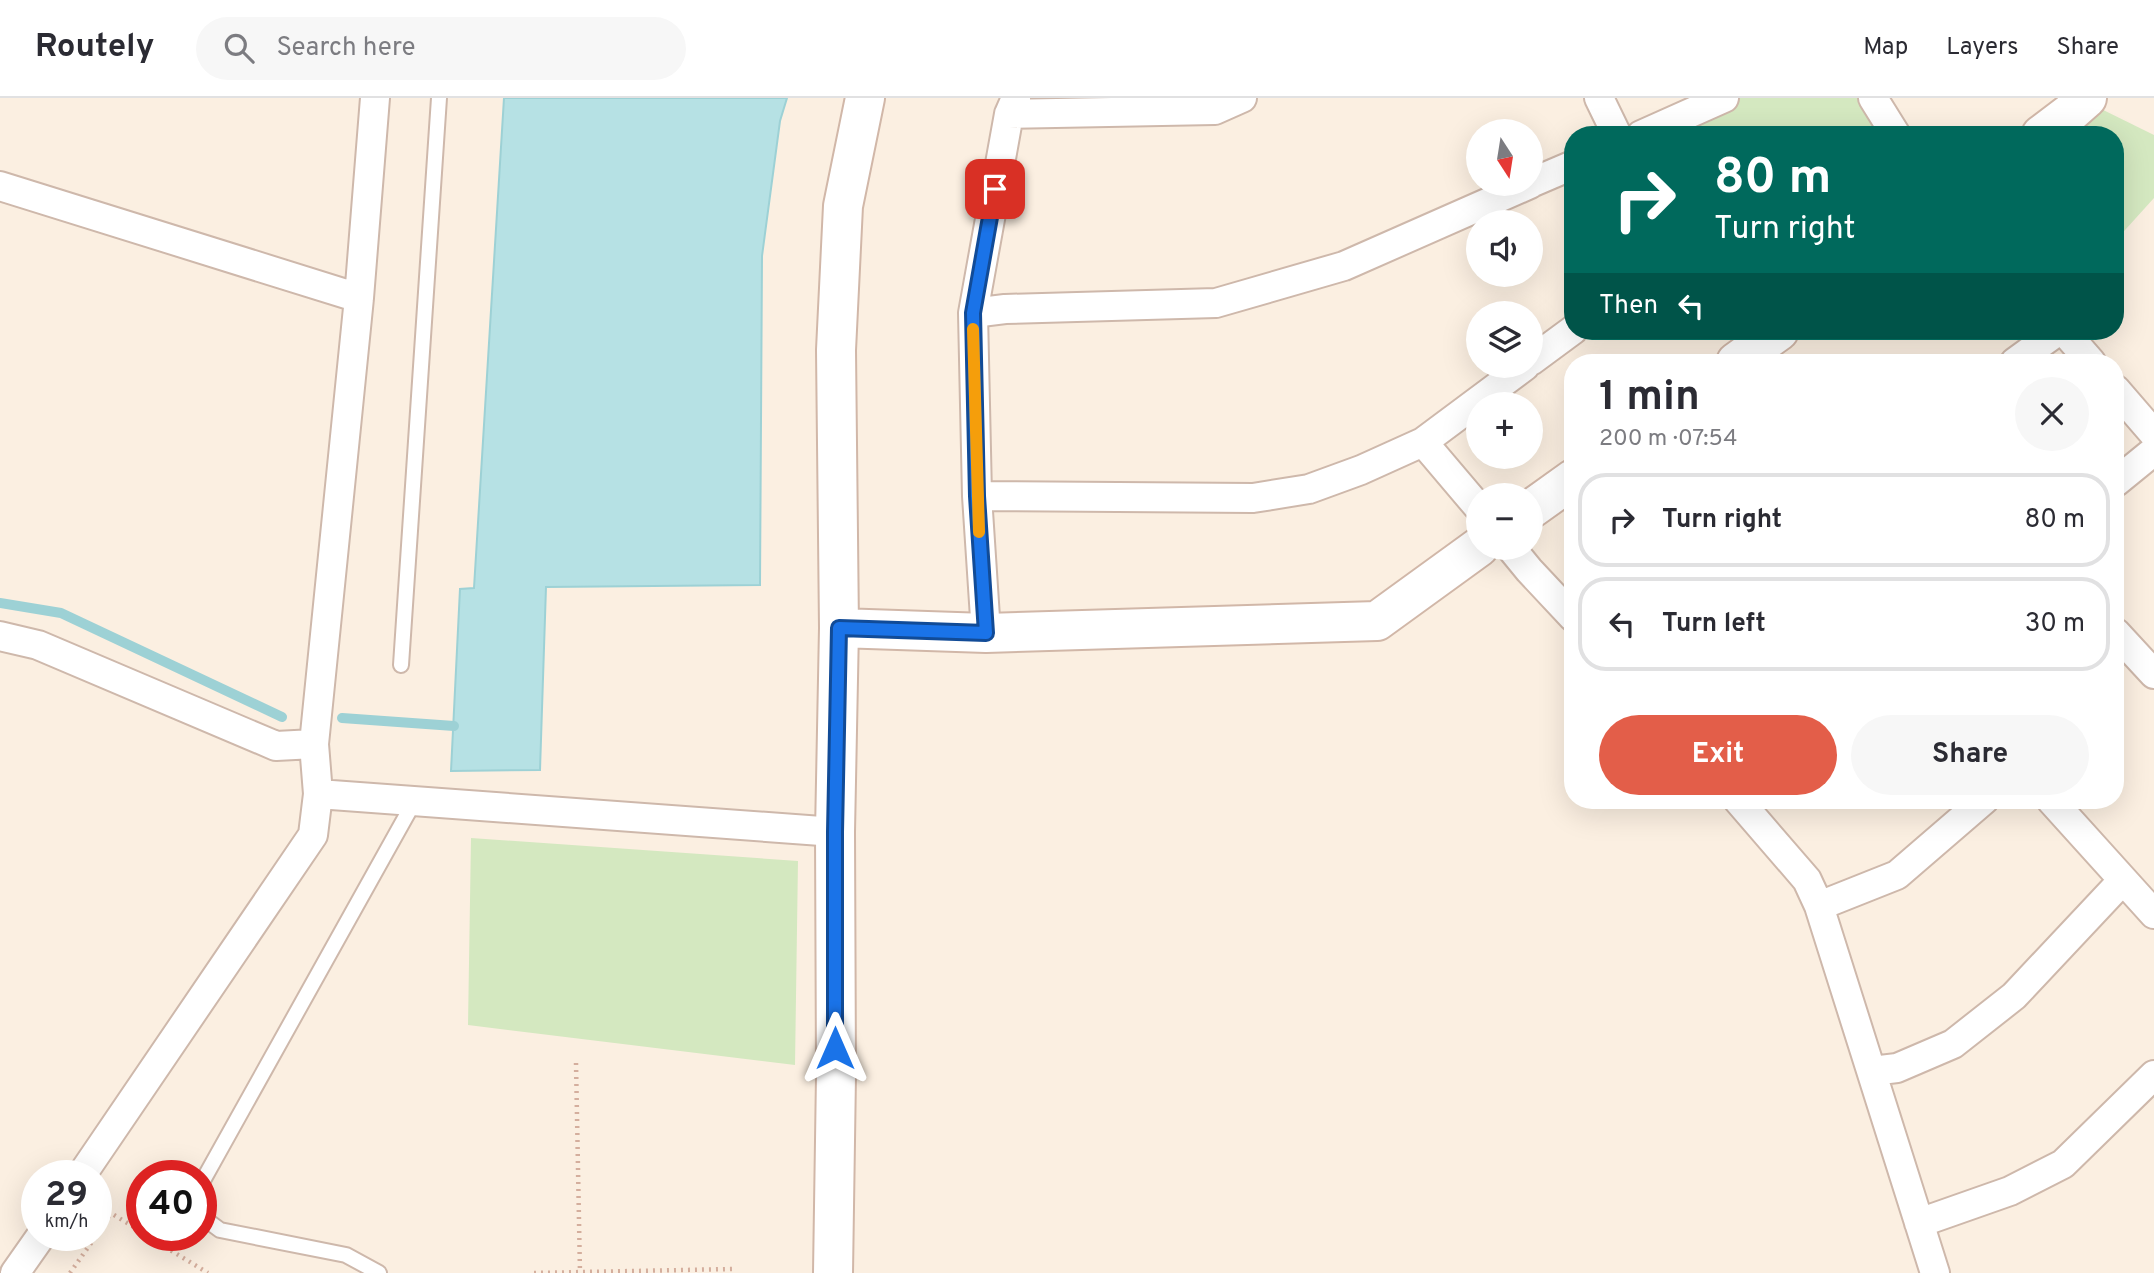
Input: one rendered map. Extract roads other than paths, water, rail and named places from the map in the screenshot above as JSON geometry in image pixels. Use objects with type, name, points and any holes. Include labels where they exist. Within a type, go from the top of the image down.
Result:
[{"type":"street","points":[[92,1160],[313,835],[318,794],[314,744],[359,298],[375,98]]},
{"type":"street","points":[[833,1273],[836,1075],[835,832],[839,628],[836,351],[843,206],[865,98]]},
{"type":"street","points":[[986,633],[977,496],[973,313],[1012,106],[1215,110],[1242,98]]},
{"type":"street","points":[[1599,98],[1613,126]]},
{"type":"street","points":[[1661,126],[1724,98]]},
{"type":"street","points":[[1872,98],[1890,126]]},
{"type":"street","points":[[2053,126],[2087,98]]},
{"type":"street","points":[[1544,177],[1564,169]]},
{"type":"street","points":[[0,187],[359,298]]},
{"type":"street","points":[[973,313],[1006,309],[1216,303],[1344,266],[1502,196]]},
{"type":"street","points":[[1543,352],[1564,337]]},
{"type":"street","points":[[1747,354],[1767,340]]},
{"type":"street","points":[[2026,354],[2046,340]]},
{"type":"street","points":[[2072,340],[2084,354]]},
{"type":"street","points":[[977,496],[1253,498],[1309,489],[1361,470],[1423,442],[1509,378]]},
{"type":"street","points":[[2124,399],[2154,434]]},
{"type":"street","points":[[1423,442],[1466,493]]},
{"type":"street","points":[[2124,475],[2154,451]]},
{"type":"street","points":[[1543,500],[1564,485]]},
{"type":"street","points":[[839,628],[986,633],[1377,621],[1466,556]]},
{"type":"street","points":[[1521,560],[1564,607]]},
{"type":"street","points":[[0,636],[38,645],[276,746],[314,744]]},
{"type":"street","points":[[2124,642],[2154,674]]},
{"type":"street","points":[[318,794],[835,832]]},
{"type":"street","points":[[1746,809],[1807,880],[1819,906],[1935,1273]]},
{"type":"street","points":[[1819,906],[1897,875],[1974,809]]},
{"type":"street","points":[[2059,809],[2154,915]]},
{"type":"street","points":[[1872,1071],[1897,1068],[1953,1044],[2014,996],[2123,880]]},
{"type":"street","points":[[1919,1223],[2010,1191],[2063,1164],[2154,1075]]},
{"type":"street","points":[[15,1273],[30,1251]]},
{"type":"lane","points":[[401,665],[439,98]]},
{"type":"lane","points":[[214,1160],[414,802]]},
{"type":"lane","points":[[217,1228],[346,1255],[379,1273]]},
{"type":"water","points":[[504,98],[787,98],[780,121],[762,256],[760,585],[546,587],[540,770],[451,771],[460,589],[474,588]]},
{"type":"waterway","points":[[0,603],[61,613],[282,717]]},
{"type":"waterway","points":[[342,718],[454,726]]}]
